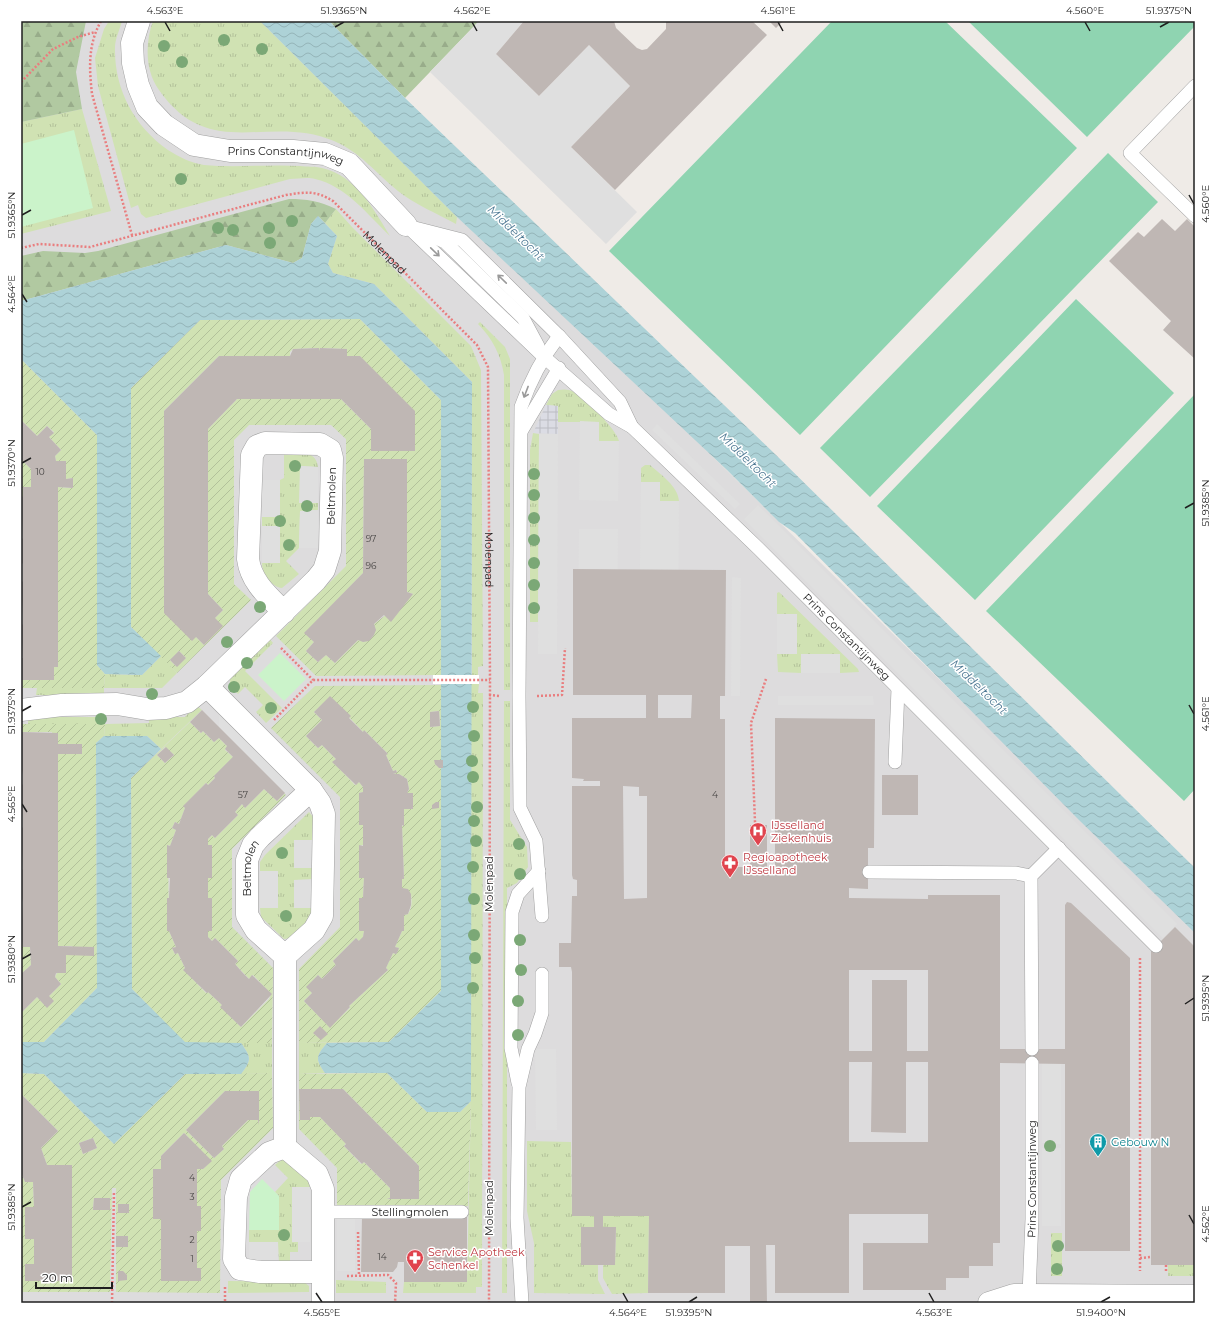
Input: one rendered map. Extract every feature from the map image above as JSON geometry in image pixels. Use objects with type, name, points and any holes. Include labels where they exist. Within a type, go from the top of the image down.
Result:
[{"type":"street","name":"Prins Constantijnweg","points":[[139,21],[132,43],[133,63],[138,85],[147,107],[164,125],[194,145],[230,151],[293,151],[325,154],[349,164],[406,225]]},
{"type":"street","name":"Beltmolen","points":[[21,710],[62,704],[117,704],[147,709],[166,708],[186,702],[208,686],[284,612],[316,580],[324,570],[330,551],[332,458],[330,450],[320,444],[265,442],[257,446],[252,455],[249,566],[252,576],[259,586],[284,612]]},
{"type":"street","points":[[208,686],[310,790],[320,803],[324,814],[324,910],[317,926],[285,956],[285,1147],[317,1174],[323,1189],[323,1303]]},
{"type":"street","name":"Beltmolen","points":[[285,956],[256,930],[247,915],[248,853],[260,837],[310,790]]},
{"type":"street","points":[[285,1147],[269,1153],[241,1180],[236,1197],[234,1259],[240,1269],[260,1272],[323,1274]]},
{"type":"street","points":[[989,1303],[1014,1295],[1195,1296]]},
{"type":"lane","points":[[1195,86],[1130,153],[1195,216]]},
{"type":"lane","name":"Prins Constantijnweg","points":[[406,225],[462,240],[530,306],[620,402],[632,427]]},
{"type":"lane","points":[[406,225],[445,242],[523,318],[543,356]]},
{"type":"lane","points":[[542,916],[536,842],[520,808],[519,696],[521,407],[526,390],[543,356],[559,336]]},
{"type":"lane","name":"Prins Constantijnweg","points":[[543,356],[609,414],[632,427],[759,549],[1156,946]]},
{"type":"lane","points":[[522,430],[558,368]]},
{"type":"lane","points":[[896,762],[898,689]]},
{"type":"lane","points":[[1032,1050],[1031,876],[1059,848]]},
{"type":"lane","name":"Molenpad","points":[[519,1087],[511,1048],[512,912],[518,894],[539,871]]},
{"type":"lane","points":[[869,872],[1016,873],[1031,876]]},
{"type":"lane","name":"Molenpad","points":[[522,1303],[517,1218],[519,1087],[528,1049],[541,1017],[542,974]]},
{"type":"lane","name":"Prins Constantijnweg","points":[[1029,1295],[1032,1219],[1032,1063]]},
{"type":"lane","name":"Stellingmolen","points":[[323,1212],[462,1212]]},
{"type":"path","points":[[101,21],[95,32],[90,54],[89,72],[92,94],[132,235]]},
{"type":"path","points":[[21,82],[53,49],[78,37],[95,32]]},
{"type":"path","name":"Molenpad","points":[[21,248],[38,244],[90,247],[286,195],[308,192],[322,194],[333,201],[478,345],[488,367],[490,680],[489,1303]]},
{"type":"path","points":[[264,631],[313,680],[490,680]]},
{"type":"path","points":[[257,737],[313,680]]},
{"type":"path","points":[[758,838],[755,822],[751,723],[766,680]]},
{"type":"path","points":[[1140,931],[1140,1296]]},
{"type":"path","points":[[112,1303],[114,1191]]},
{"type":"path","name":"Stellingmolen","points":[[358,1212],[359,1276]]},
{"type":"path","points":[[1140,1258],[1151,1258]]},
{"type":"path","points":[[323,1274],[359,1276],[388,1275],[396,1283],[395,1303]]},
{"type":"shaded area","points":[[21,21],[270,21],[1195,931],[1195,1303],[21,1303]]},
{"type":"shaded area","points":[[479,21],[524,21],[496,54],[539,96],[589,45],[630,86],[571,147],[637,212],[606,244],[430,72]]},
{"type":"shaded area","points":[[546,405],[558,406],[558,434],[533,433]]},
{"type":"shaded area","points":[[580,421],[599,422],[599,441],[619,441],[618,501],[579,500]]},
{"type":"shaded area","points":[[657,424],[740,504],[735,509],[652,430]]},
{"type":"shaded area","points":[[539,434],[558,434],[557,654],[538,654]]},
{"type":"shaded area","points":[[300,466],[318,467],[318,503],[299,503]]},
{"type":"shaded area","points":[[262,480],[280,480],[280,517],[262,517]]},
{"type":"shaded area","points":[[641,482],[660,482],[660,501],[679,501],[678,643],[639,643]]},
{"type":"shaded area","points":[[758,505],[1177,924],[1163,938],[744,519]]},
{"type":"shaded area","points":[[318,510],[318,548],[299,548],[300,511]]},
{"type":"shaded area","points":[[262,526],[280,526],[280,563],[262,563]]},
{"type":"shaded area","points":[[579,529],[618,529],[617,642],[578,642]]},
{"type":"shaded area","points":[[732,577],[741,578],[740,696],[731,696]]},
{"type":"shaded area","points":[[777,614],[797,614],[797,654],[777,654]]},
{"type":"shaded area","points":[[801,654],[840,654],[840,673],[801,673]]},
{"type":"shaded area","points":[[778,696],[873,696],[874,705],[778,705]]},
{"type":"shaded area","points":[[219,713],[293,787],[286,795],[219,727]]},
{"type":"shaded area","points":[[294,840],[313,840],[313,868],[294,868]]},
{"type":"shaded area","points":[[260,871],[278,871],[278,908],[260,908]]},
{"type":"shaded area","points":[[313,879],[313,908],[294,908],[294,880]]},
{"type":"shaded area","points":[[535,1049],[556,1049],[557,1130],[536,1130]]},
{"type":"shaded area","points":[[1061,1059],[1061,1144],[1042,1143],[1042,1060]]},
{"type":"shaded area","points":[[1042,1148],[1061,1148],[1061,1226],[1042,1226]]},
{"type":"shaded area","points":[[292,1187],[310,1187],[310,1242],[292,1242]]},
{"type":"shaded area","points":[[337,1217],[355,1217],[355,1271],[337,1271]]},
{"type":"shaded area","points":[[249,1242],[278,1242],[278,1260],[249,1260]]},
{"type":"green space","points":[[21,21],[86,21],[76,72],[82,109],[21,122]]},
{"type":"green space","points":[[109,21],[122,21],[115,44],[118,77],[122,92],[128,105],[145,130],[168,150],[194,163],[204,165],[276,165],[319,167],[334,172],[345,178],[362,194],[390,236],[347,195],[337,188],[312,178],[290,179],[146,218],[141,214],[138,205],[131,208],[98,86],[95,58],[104,29]]},
{"type":"green space","points":[[153,21],[260,21],[457,217],[456,224],[404,196],[368,163],[352,151],[334,141],[310,134],[286,131],[220,131],[199,125],[178,112],[159,90],[151,74],[148,47],[150,30]]},
{"type":"green space","points":[[329,21],[479,21],[405,98]]},
{"type":"green space","points":[[832,21],[945,21],[1077,148],[800,435],[609,251]]},
{"type":"green space","points":[[968,21],[1195,21],[1195,26],[1087,137]]},
{"type":"green space","points":[[82,109],[111,211],[21,234],[21,122]]},
{"type":"green space","points":[[74,130],[93,208],[21,227],[21,144]]},
{"type":"green space","points":[[1108,153],[1158,202],[870,497],[820,448]]},
{"type":"green space","points":[[289,199],[313,201],[336,209],[325,223],[318,216],[311,224],[302,258],[293,263],[226,245],[21,301],[21,256],[43,251],[85,253],[98,251]]},
{"type":"green space","points":[[336,209],[352,227],[471,346],[481,370],[483,666],[478,667],[478,675],[472,675],[472,382],[374,284],[333,273],[328,264],[337,236],[325,223]]},
{"type":"green space","points":[[1076,299],[1174,393],[975,600],[877,506]]},
{"type":"green space","points":[[360,319],[441,400],[441,675],[316,676],[276,636],[346,566],[346,439],[331,425],[249,425],[234,440],[234,584],[251,600],[177,673],[131,627],[131,388],[200,320]],"holes":[[[318,348],[320,351],[320,348],[346,349],[347,356],[360,356],[415,451],[371,451],[371,429],[341,399],[237,399],[208,429],[208,594],[223,610],[215,618],[204,645],[196,637],[164,411],[219,356],[290,356],[290,352],[293,349]],[[364,459],[407,459],[407,592],[413,594],[374,624],[374,632],[369,640],[358,640],[335,663],[326,655],[318,662],[306,651],[314,642],[305,633],[363,573]],[[179,651],[186,658],[176,666],[170,660]]]},
{"type":"green space","points":[[480,322],[505,347],[510,359],[510,690],[504,690],[504,375],[498,354],[488,335],[478,324]]},
{"type":"green space","points":[[21,359],[97,435],[97,665],[105,674],[104,688],[21,688],[21,680],[54,680],[54,667],[58,667],[58,487],[72,488],[73,478],[66,479],[66,461],[56,461],[55,456],[61,450],[49,437],[54,432],[47,426],[37,436],[21,420]]},
{"type":"green space","points":[[558,390],[572,391],[579,395],[607,422],[619,441],[599,441],[599,422],[558,422],[558,406],[546,405],[552,394]]},
{"type":"green space","points":[[1195,394],[1195,789],[1184,801],[986,611]]},
{"type":"green space","points":[[533,433],[539,434],[538,622],[530,622],[530,450]]},
{"type":"green space","points":[[284,453],[306,454],[314,457],[317,461],[318,467],[300,466],[300,503],[318,503],[318,510],[300,511],[299,548],[286,561],[299,574],[282,588],[274,585],[268,579],[262,567],[262,563],[280,563],[280,527],[262,526],[262,517],[280,517],[280,480],[284,478]]},
{"type":"green space","points":[[21,459],[31,469],[31,487],[23,487],[23,496],[21,498]]},
{"type":"green space","points":[[645,465],[650,465],[668,481],[676,490],[679,501],[660,501],[660,482],[641,482],[641,468]]},
{"type":"green space","points":[[779,592],[858,669],[859,672],[840,673],[840,654],[801,654],[801,673],[778,672],[777,654],[797,654],[797,614],[777,614],[777,593]]},
{"type":"green space","points":[[268,637],[273,643],[245,671],[282,708],[266,723],[256,712],[263,705],[245,687],[238,694],[230,686],[230,672]]},
{"type":"green space","points":[[280,653],[306,679],[284,701],[258,675]]},
{"type":"green space","points":[[161,656],[177,673],[162,688],[104,688],[105,674],[142,675]]},
{"type":"green space","points":[[471,684],[479,684],[478,693],[483,693],[482,1287],[476,1287],[476,1293],[403,1293],[404,1282],[467,1282],[471,1101]]},
{"type":"green space","points":[[441,685],[441,760],[435,760],[435,764],[441,768],[441,991],[389,1042],[299,1043],[299,969],[340,927],[340,797],[271,728],[315,686]],"holes":[[[330,697],[363,732],[365,731],[387,753],[386,755],[393,771],[396,770],[397,772],[393,774],[399,774],[407,779],[409,789],[407,793],[413,793],[413,809],[404,809],[404,825],[402,826],[404,878],[402,879],[402,888],[411,894],[412,900],[408,914],[404,915],[404,931],[402,931],[395,947],[399,948],[396,954],[393,953],[386,968],[388,970],[349,1006],[350,1008],[330,1027],[304,1001],[312,993],[307,987],[318,975],[322,979],[336,965],[333,961],[356,938],[359,941],[363,937],[364,931],[359,931],[359,898],[363,898],[364,878],[359,878],[359,846],[363,845],[363,825],[359,825],[359,793],[363,792],[363,787],[359,782],[355,785],[333,762],[336,759],[322,745],[318,748],[306,736],[322,720],[314,712]],[[439,711],[440,726],[430,727],[430,712]]]},
{"type":"green space","points":[[37,688],[104,688],[104,696],[36,695]]},
{"type":"green space","points":[[504,701],[510,701],[510,820],[527,847],[528,867],[517,883],[507,888],[507,1293],[502,1293]]},
{"type":"green space","points":[[196,705],[202,710],[161,749],[147,736],[104,736],[105,724],[149,723],[149,717],[185,717]]},
{"type":"green space","points":[[97,710],[105,710],[105,724],[28,724],[28,717],[96,717]]},
{"type":"green space","points":[[190,722],[201,733],[203,731],[214,742],[219,738],[227,746],[225,750],[233,757],[214,776],[215,778],[208,785],[206,783],[184,806],[185,808],[179,824],[175,822],[172,828],[176,830],[170,846],[168,845],[169,931],[176,947],[172,948],[175,954],[178,953],[185,968],[184,970],[206,993],[208,992],[222,1005],[221,1007],[241,1027],[269,999],[271,994],[253,975],[249,979],[235,964],[238,961],[215,938],[212,941],[208,937],[208,931],[212,931],[212,899],[208,898],[208,878],[212,878],[212,846],[208,845],[208,839],[212,835],[215,838],[238,815],[235,812],[242,804],[245,808],[264,789],[277,801],[285,793],[286,795],[232,849],[232,927],[273,968],[272,1043],[185,1043],[132,989],[131,778]],"holes":[[[165,747],[174,755],[165,763],[157,755]]]},
{"type":"green space","points":[[21,724],[105,724],[104,736],[96,743],[97,988],[44,1042],[21,1042],[21,1013],[37,997],[47,1007],[49,996],[61,984],[55,977],[66,955],[73,955],[72,946],[58,946],[58,745],[52,745],[52,732],[21,732]]},
{"type":"green space","points":[[309,812],[313,817],[313,840],[294,840],[294,868],[313,868],[313,879],[295,908],[313,908],[302,928],[293,936],[284,939],[261,917],[260,908],[278,908],[278,871],[260,871],[260,862],[265,855]]},
{"type":"green space","points":[[21,936],[23,947],[30,947],[31,965],[21,974]]},
{"type":"green space","points":[[241,1043],[272,1043],[272,1073],[241,1074],[247,1065],[249,1058]]},
{"type":"green space","points":[[299,1043],[327,1043],[318,1058],[318,1061],[325,1073],[299,1074]]},
{"type":"green space","points":[[21,1073],[44,1074],[114,1144],[185,1074],[272,1073],[273,1128],[221,1180],[220,1293],[116,1292],[116,1247],[128,1247],[127,1236],[116,1236],[116,1188],[112,1188],[110,1292],[21,1292],[21,1172],[25,1182],[33,1182],[34,1207],[25,1207],[25,1239],[34,1239],[34,1264],[25,1265],[25,1281],[72,1281],[72,1165],[47,1165],[41,1148],[58,1131],[21,1094]],"holes":[[[225,1091],[259,1092],[259,1123],[258,1120],[248,1120],[222,1146],[224,1149],[214,1158],[186,1130]],[[184,1133],[211,1161],[203,1169],[197,1169],[197,1206],[201,1206],[201,1231],[197,1231],[197,1268],[201,1268],[201,1281],[161,1281],[161,1219],[153,1169],[161,1169],[161,1156]],[[93,1138],[97,1148],[83,1154],[79,1143]],[[94,1198],[110,1198],[110,1210],[93,1209]]]},
{"type":"green space","points":[[387,1073],[427,1112],[460,1112],[471,1101],[468,1206],[337,1206],[337,1168],[299,1129],[299,1074]],"holes":[[[300,1089],[343,1089],[419,1166],[419,1199],[387,1199],[390,1198],[390,1188],[364,1162],[361,1164],[344,1146],[346,1143],[320,1117],[310,1117],[310,1120],[300,1120]]]},
{"type":"green space","points":[[527,1141],[571,1142],[572,1216],[594,1216],[594,1227],[581,1227],[581,1265],[598,1265],[598,1280],[605,1294],[534,1293],[534,1243],[527,1211]]},
{"type":"green space","points":[[283,1158],[303,1174],[309,1182],[310,1187],[292,1187],[292,1242],[298,1242],[298,1252],[290,1252],[290,1264],[279,1262],[278,1242],[249,1242],[249,1230],[279,1230],[279,1196],[275,1192],[288,1178],[275,1165]]},
{"type":"green space","points":[[262,1179],[279,1196],[279,1230],[249,1230],[250,1192]]},
{"type":"green space","points":[[603,1216],[649,1216],[648,1293],[612,1294],[603,1278],[603,1265],[615,1265],[616,1228],[603,1227]]},
{"type":"green space","points":[[1051,1233],[1062,1233],[1062,1276],[1051,1276]]},
{"type":"green space","points":[[1168,1265],[1195,1265],[1195,1276],[1168,1276]]},
{"type":"green space","points":[[336,1280],[386,1282],[386,1293],[336,1293]]},
{"type":"green space","points":[[228,1281],[304,1282],[309,1286],[309,1292],[228,1293]]},
{"type":"water","name":"Middeltocht","points":[[260,21],[329,21],[405,98],[776,455],[1195,868],[1195,933],[1079,820],[795,533],[779,522],[727,470],[457,217]]},
{"type":"water","points":[[318,216],[337,236],[328,264],[333,273],[374,284],[472,382],[471,1101],[460,1112],[427,1112],[387,1073],[325,1073],[318,1061],[321,1051],[327,1043],[389,1042],[441,991],[441,768],[443,767],[443,760],[441,760],[441,400],[360,319],[200,320],[131,388],[131,627],[161,656],[142,675],[105,674],[97,665],[97,435],[21,359],[21,301],[226,245],[293,263],[302,258],[311,224]]},
{"type":"water","points":[[104,736],[147,736],[161,749],[131,778],[132,989],[185,1042],[241,1043],[249,1058],[247,1065],[241,1074],[185,1074],[114,1144],[44,1074],[21,1073],[21,1042],[44,1042],[97,988],[96,743]]},
{"type":"pier","points":[[433,675],[479,675],[479,684],[433,684]]},
{"type":"building","points":[[524,21],[614,21],[616,28],[637,48],[642,50],[647,49],[666,29],[666,21],[752,21],[767,35],[615,190],[571,147],[630,86],[589,45],[539,96],[496,54]]},
{"type":"building","points":[[769,21],[783,21],[776,28]]},
{"type":"building","points":[[1162,219],[1175,231],[1187,219],[1195,227],[1195,359],[1163,330],[1171,321],[1109,261],[1138,232],[1144,237]]},
{"type":"building","points":[[319,348],[320,351],[320,348],[347,349],[347,356],[360,356],[415,411],[415,451],[371,451],[371,429],[341,399],[237,399],[208,429],[208,594],[223,610],[215,618],[223,626],[204,645],[196,637],[192,641],[164,613],[164,411],[219,356],[290,356],[293,349]]},
{"type":"building","points":[[21,420],[37,436],[47,426],[54,433],[49,437],[61,450],[55,456],[56,461],[66,461],[66,479],[73,478],[73,488],[58,487],[58,667],[54,667],[54,680],[21,680],[21,658],[23,658],[21,626],[23,624],[23,615],[21,583],[23,581],[23,564],[21,562],[21,540],[23,538],[21,498],[23,496],[23,487],[31,487],[31,469],[21,459]]},
{"type":"building","points":[[364,459],[407,459],[407,592],[413,594],[391,622],[384,615],[374,624],[376,630],[369,641],[363,642],[358,640],[335,663],[326,655],[318,662],[306,651],[314,642],[304,633],[363,573]]},
{"type":"building","points":[[573,569],[726,570],[725,696],[720,696],[720,719],[725,719],[725,867],[750,867],[750,825],[767,825],[767,867],[775,867],[775,718],[875,719],[874,848],[868,848],[868,889],[849,888],[849,898],[928,899],[928,895],[1000,895],[1000,1049],[1065,1049],[1065,905],[1067,902],[1071,903],[1130,958],[1130,1251],[1065,1251],[1065,1064],[1000,1063],[1000,1243],[993,1243],[993,1266],[969,1266],[969,1278],[946,1278],[946,1290],[863,1290],[863,1243],[928,1243],[928,1214],[849,1214],[849,1293],[775,1293],[775,1245],[766,1245],[767,1303],[750,1303],[750,1246],[725,1246],[725,1293],[648,1293],[649,1216],[603,1216],[603,1227],[616,1227],[615,1265],[581,1265],[581,1227],[594,1227],[594,1216],[572,1216],[572,972],[571,967],[559,967],[559,943],[571,943],[572,896],[577,896],[577,880],[573,879],[572,875],[572,786],[600,786],[600,781],[583,781],[584,779],[572,778],[572,718],[646,718],[646,695],[573,695]],"holes":[[[658,695],[692,695],[691,718],[658,718]],[[623,786],[639,787],[639,796],[647,796],[647,898],[624,899]],[[849,970],[928,970],[928,1051],[907,1051],[907,980],[872,980],[872,1051],[849,1051]],[[849,1062],[872,1062],[871,1132],[906,1133],[906,1062],[928,1062],[928,1142],[849,1142]]]},
{"type":"building","points":[[179,651],[186,658],[177,667],[170,660]]},
{"type":"building","points":[[330,696],[351,716],[349,718],[363,732],[364,730],[388,754],[386,755],[393,771],[396,770],[397,773],[393,774],[399,774],[407,779],[409,789],[407,793],[413,793],[413,809],[404,809],[404,826],[402,825],[404,879],[402,879],[402,888],[408,889],[411,894],[411,905],[408,914],[404,915],[404,931],[402,931],[395,947],[399,948],[398,951],[396,954],[393,953],[386,968],[388,970],[349,1006],[350,1007],[330,1028],[304,1001],[312,993],[306,987],[318,975],[322,979],[336,965],[333,961],[356,938],[359,941],[363,937],[364,931],[359,931],[359,898],[363,898],[364,878],[359,878],[359,845],[363,846],[363,825],[359,825],[359,793],[363,792],[363,787],[359,782],[356,785],[332,762],[336,759],[322,745],[318,748],[306,736],[322,720],[314,712]]},
{"type":"building","points":[[202,710],[285,793],[277,801],[264,789],[245,808],[242,804],[235,812],[238,815],[215,838],[212,835],[208,839],[208,845],[212,845],[212,878],[208,878],[208,898],[212,898],[212,931],[208,931],[208,937],[212,941],[215,938],[238,961],[235,964],[249,979],[252,975],[272,994],[241,1027],[220,1007],[222,1005],[183,970],[185,968],[178,953],[175,954],[172,948],[176,947],[169,931],[167,931],[167,898],[169,898],[170,878],[167,878],[167,845],[170,846],[176,830],[172,828],[175,822],[179,824],[185,808],[183,806],[206,783],[208,785],[215,778],[214,776],[233,757],[225,749],[227,746],[219,738],[214,742],[203,731],[201,733],[190,722]]},
{"type":"building","points":[[439,711],[440,726],[430,727],[430,712]]},
{"type":"building","points":[[21,732],[58,733],[58,744],[82,744],[82,754],[58,754],[58,946],[94,947],[94,956],[66,955],[66,973],[56,973],[55,977],[61,984],[49,996],[54,1001],[47,1008],[37,997],[21,1013],[21,974],[31,965],[30,947],[23,947],[21,936],[23,903],[21,893],[21,871],[23,869],[21,829],[23,827],[23,818],[21,786],[23,784],[23,775],[21,765]]},
{"type":"building","points":[[166,747],[174,755],[165,763],[157,755]]},
{"type":"building","points":[[434,760],[443,760],[443,768],[439,768],[435,764]]},
{"type":"building","points":[[882,775],[918,775],[918,815],[882,815]]},
{"type":"building","points":[[439,802],[439,808],[432,809],[432,805]]},
{"type":"building","points":[[1175,927],[1195,947],[1195,1265],[1151,1265],[1151,951]]},
{"type":"building","points":[[320,1026],[328,1034],[321,1040],[313,1033]]},
{"type":"building","points":[[299,1089],[343,1089],[419,1166],[419,1199],[387,1199],[390,1198],[390,1188],[364,1162],[362,1164],[344,1146],[346,1144],[320,1117],[310,1117],[310,1120],[300,1120]]},
{"type":"building","points":[[225,1091],[259,1091],[259,1125],[258,1120],[248,1120],[222,1146],[224,1149],[214,1158],[186,1130]]},
{"type":"building","points":[[21,1094],[58,1131],[41,1148],[47,1165],[72,1165],[72,1281],[25,1281],[25,1264],[34,1264],[34,1239],[25,1239],[25,1207],[34,1207],[33,1182],[25,1182],[21,1172]]},
{"type":"building","points":[[184,1133],[212,1161],[203,1169],[197,1169],[197,1206],[201,1206],[201,1231],[197,1231],[197,1268],[201,1268],[201,1281],[161,1281],[161,1219],[153,1219],[153,1169],[161,1169],[161,1156]]},
{"type":"building","points":[[93,1138],[97,1148],[83,1154],[79,1143]]},
{"type":"building","points":[[94,1198],[110,1198],[110,1210],[93,1210]]},
{"type":"building","points":[[118,1204],[129,1204],[129,1213],[118,1213]]},
{"type":"building","points":[[362,1216],[467,1217],[467,1282],[404,1282],[404,1262],[398,1262],[397,1267],[393,1272],[361,1272]]},
{"type":"building","points":[[116,1236],[128,1236],[128,1247],[116,1247]]},
{"type":"building","points":[[118,1271],[123,1271],[127,1275],[127,1280],[118,1281]]},
{"type":"place","name":"IJsselland Ziekenhuis","points":[[758,846]]},
{"type":"place","name":"Regioapotheek IJsselland","points":[[730,878]]},
{"type":"place","name":"Gebouw N","points":[[1098,1157]]},
{"type":"place","name":"Service Apotheek Schenkel","points":[[415,1273]]}]
